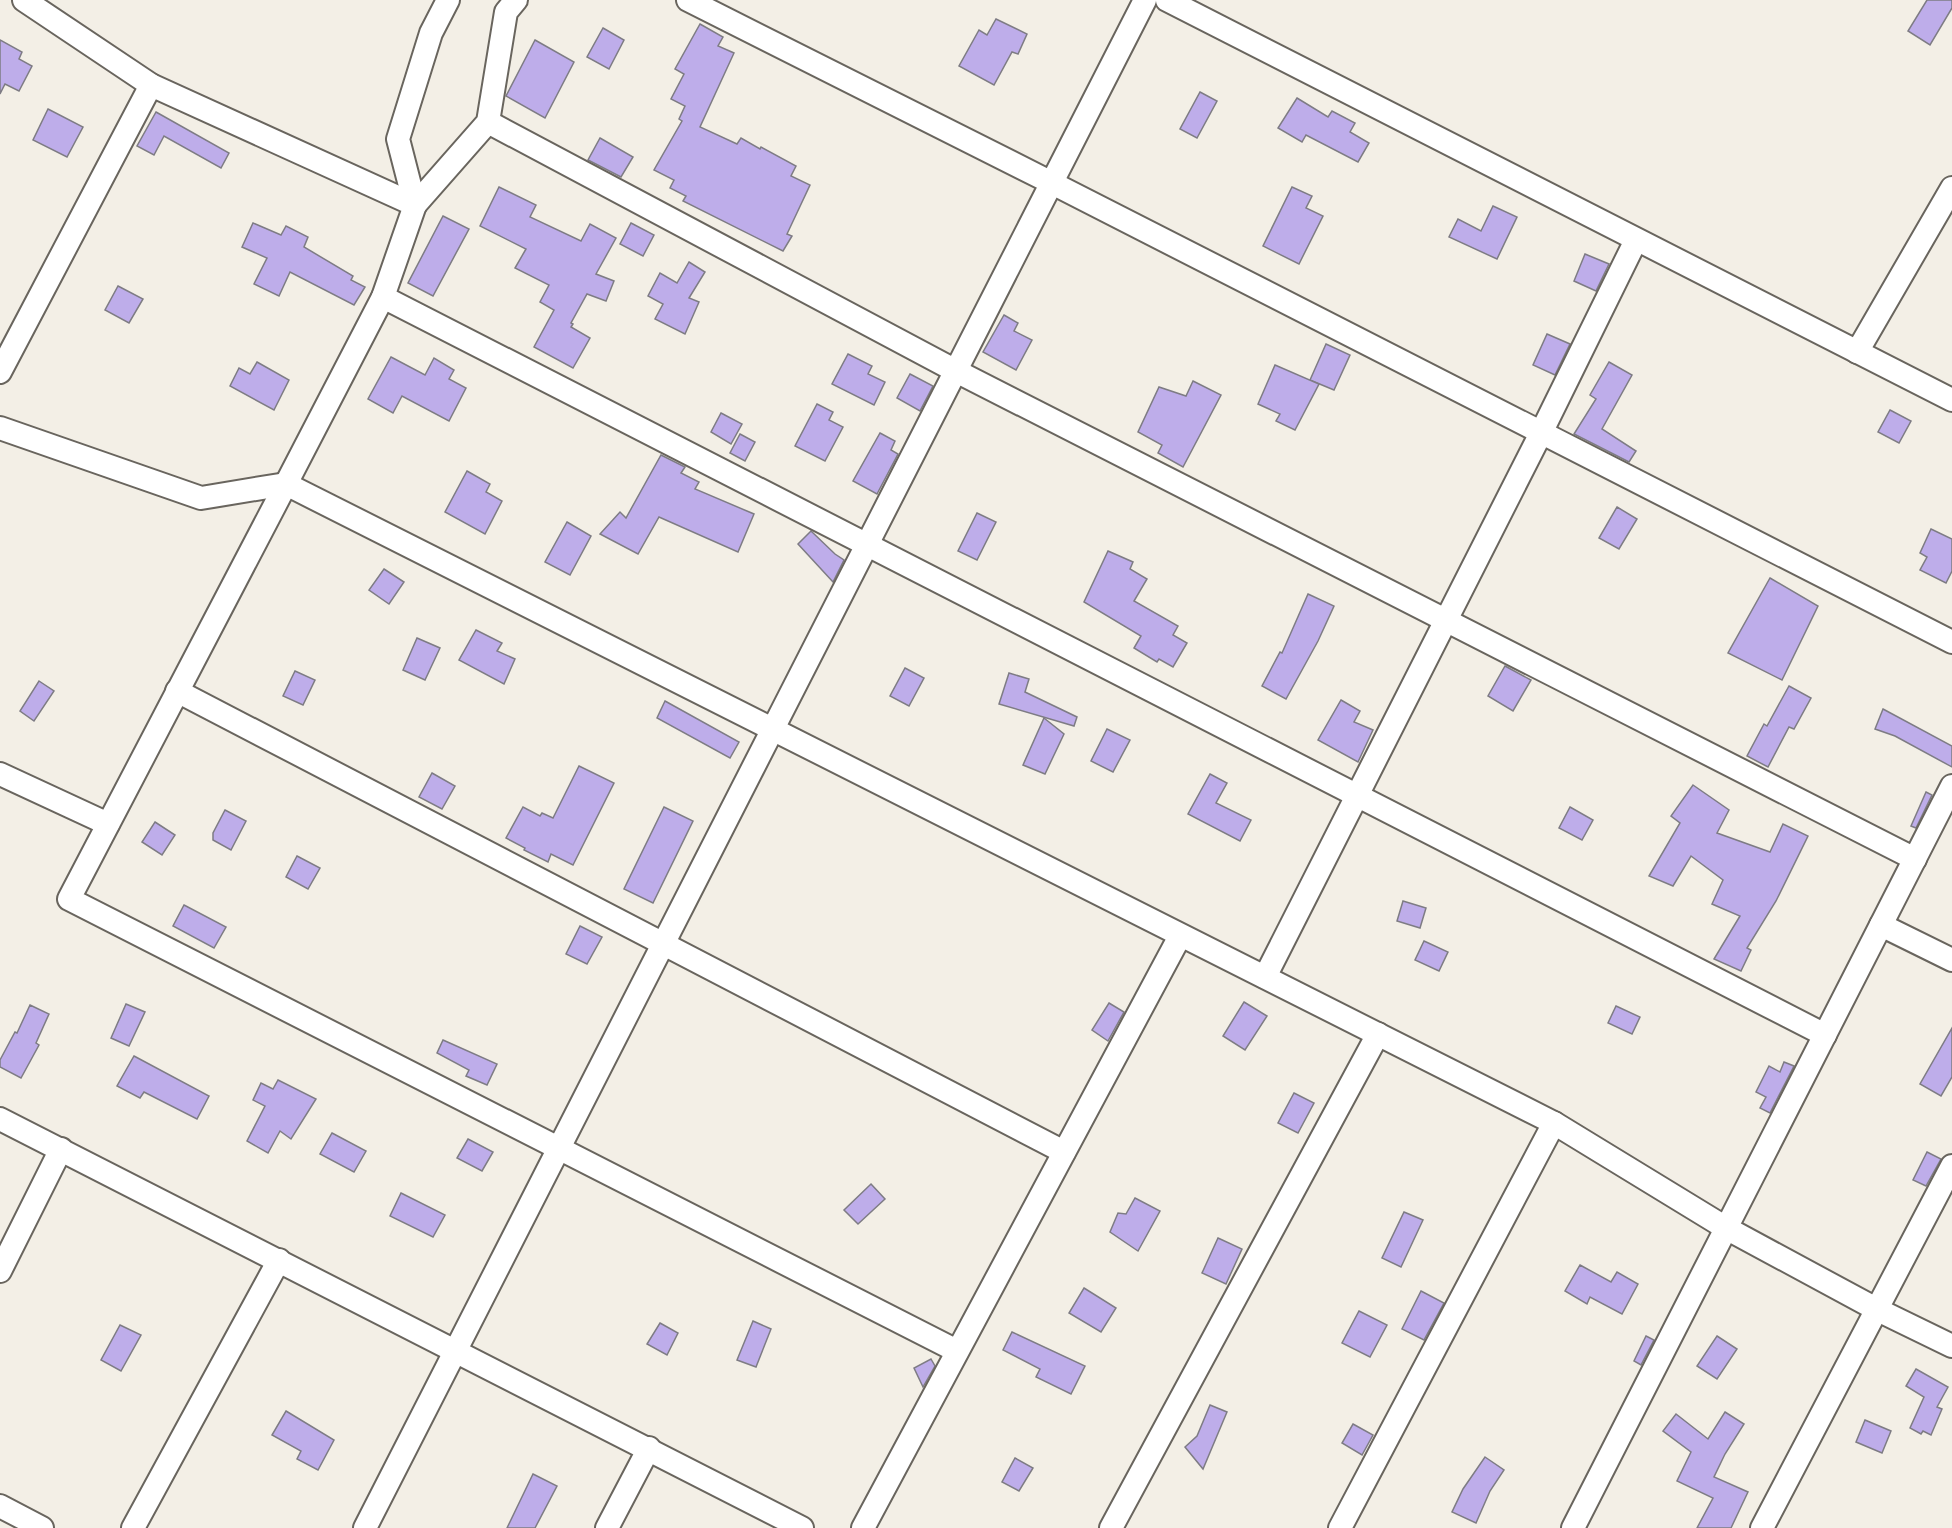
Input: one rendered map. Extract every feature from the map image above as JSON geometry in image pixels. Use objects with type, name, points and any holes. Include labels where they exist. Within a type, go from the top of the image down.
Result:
[{"type":"street","points":[[24,0],[151,85],[415,205]]},
{"type":"street","points":[[415,205],[398,140],[431,33],[448,0]]},
{"type":"street","points":[[516,0],[507,12],[488,122],[415,205],[382,297],[69,899],[957,1351]]},
{"type":"street","points":[[688,0],[1952,642]]},
{"type":"street","points":[[365,1528],[1145,0]]},
{"type":"street","points":[[1167,0],[1952,400]]},
{"type":"street","points":[[0,372],[151,85]]},
{"type":"street","points":[[488,122],[956,371],[1445,622],[1915,859]]},
{"type":"street","points":[[1857,352],[1952,188]]},
{"type":"street","points":[[1264,976],[1541,433],[1636,240]]},
{"type":"street","points":[[382,297],[1825,1035]]},
{"type":"street","points":[[0,428],[201,498],[286,484],[1180,936],[1554,1122],[1726,1228],[1878,1310],[1952,1346]]},
{"type":"street","points":[[177,691],[1064,1152]]},
{"type":"street","points":[[0,774],[108,824]]},
{"type":"street","points":[[1573,1528],[1952,786]]},
{"type":"street","points":[[1881,925],[1952,960]]},
{"type":"street","points":[[863,1528],[1180,936]]},
{"type":"street","points":[[1111,1528],[1378,1034]]},
{"type":"street","points":[[0,1119],[802,1528]]},
{"type":"street","points":[[1340,1528],[1554,1122]]},
{"type":"street","points":[[0,1271],[61,1149]]},
{"type":"street","points":[[1762,1528],[1952,1166]]},
{"type":"street","points":[[133,1528],[279,1260]]},
{"type":"street","points":[[607,1528],[649,1448]]},
{"type":"street","points":[[0,1506],[42,1528]]},
{"type":"building","points":[[1927,0],[1952,0],[1952,8],[1930,45],[1908,31]]},
{"type":"building","points":[[996,19],[1027,34],[1018,54],[1012,52],[994,85],[959,66],[979,30],[987,35]]},
{"type":"building","points":[[700,24],[723,37],[718,46],[734,53],[700,127],[737,144],[741,138],[760,149],[761,147],[796,166],[791,176],[810,185],[787,234],[792,236],[783,251],[683,201],[686,196],[670,188],[674,180],[654,170],[682,121],[679,119],[685,106],[671,99],[684,74],[675,69]]},
{"type":"building","points":[[603,28],[624,40],[609,69],[587,57]]},
{"type":"building","points":[[0,40],[22,52],[19,59],[32,66],[19,91],[5,84],[0,94]]},
{"type":"building","points":[[535,40],[574,62],[545,118],[506,96]]},
{"type":"building","points":[[1200,92],[1217,101],[1197,138],[1180,129]]},
{"type":"building","points":[[1297,98],[1328,117],[1332,111],[1355,123],[1350,132],[1369,143],[1358,162],[1306,135],[1302,142],[1278,128]]},
{"type":"building","points":[[48,109],[83,127],[67,157],[33,140]]},
{"type":"building","points":[[156,112],[229,153],[221,168],[164,136],[154,155],[137,146]]},
{"type":"building","points":[[600,138],[633,157],[621,177],[588,160]]},
{"type":"building","points":[[499,187],[536,205],[530,217],[581,241],[590,224],[616,238],[596,274],[614,281],[606,301],[587,294],[571,323],[573,324],[571,327],[590,338],[573,368],[534,347],[554,310],[540,302],[549,285],[515,268],[526,249],[480,226]]},
{"type":"building","points":[[1292,187],[1312,196],[1306,208],[1323,216],[1299,264],[1263,246]]},
{"type":"building","points":[[1493,206],[1517,217],[1497,259],[1449,237],[1458,219],[1481,231]]},
{"type":"building","points":[[443,216],[469,229],[433,296],[408,283]]},
{"type":"building","points":[[253,223],[281,235],[286,226],[308,237],[304,247],[353,276],[351,280],[365,287],[354,305],[290,272],[279,296],[254,284],[267,258],[242,247]]},
{"type":"building","points":[[631,223],[654,235],[643,256],[620,244]]},
{"type":"building","points":[[1585,254],[1609,264],[1596,291],[1574,281]]},
{"type":"building","points":[[689,262],[705,272],[689,298],[699,302],[685,334],[655,319],[663,304],[648,296],[660,273],[677,283]]},
{"type":"building","points":[[118,286],[143,299],[129,323],[105,310]]},
{"type":"building","points":[[1004,315],[1018,323],[1014,331],[1032,340],[1016,370],[983,352]]},
{"type":"building","points":[[1547,334],[1570,344],[1555,375],[1533,365]]},
{"type":"building","points":[[1326,344],[1350,355],[1334,390],[1310,380]]},
{"type":"building","points":[[848,354],[872,366],[868,374],[885,382],[874,405],[832,384]]},
{"type":"building","points":[[391,357],[425,375],[434,358],[454,370],[449,379],[466,388],[449,421],[402,396],[393,413],[368,399]]},
{"type":"building","points":[[257,362],[289,380],[274,410],[230,386],[239,368],[250,374]]},
{"type":"building","points":[[1609,362],[1632,375],[1602,429],[1636,451],[1629,462],[1574,434],[1596,399],[1590,395]]},
{"type":"building","points":[[1275,365],[1319,384],[1295,430],[1276,421],[1280,414],[1258,404]]},
{"type":"building","points":[[910,374],[933,386],[920,411],[897,398]]},
{"type":"building","points":[[1193,381],[1221,395],[1183,467],[1158,453],[1162,445],[1138,432],[1159,387],[1186,396]]},
{"type":"building","points":[[817,404],[833,412],[829,420],[843,427],[825,461],[795,446]]},
{"type":"building","points":[[1890,410],[1911,421],[1899,443],[1878,432]]},
{"type":"building","points":[[721,413],[742,424],[731,444],[711,432]]},
{"type":"building","points":[[880,433],[895,441],[891,450],[898,454],[877,494],[853,481]]},
{"type":"building","points":[[740,434],[755,442],[745,461],[730,453]]},
{"type":"building","points":[[661,455],[685,467],[681,473],[699,482],[695,489],[754,514],[738,552],[659,517],[638,554],[600,534],[620,512],[626,518]]},
{"type":"building","points":[[467,471],[490,484],[486,492],[502,501],[485,534],[445,512]]},
{"type":"building","points":[[1617,507],[1637,519],[1619,549],[1599,538]]},
{"type":"building","points":[[977,513],[996,522],[977,560],[958,551]]},
{"type":"building","points":[[567,522],[591,536],[570,575],[545,562]]},
{"type":"building","points":[[1931,529],[1952,539],[1952,571],[1946,583],[1920,570],[1927,557],[1920,553]]},
{"type":"building","points":[[811,531],[844,560],[833,582],[798,544]]},
{"type":"building","points":[[1108,551],[1133,562],[1130,569],[1147,579],[1134,601],[1178,626],[1173,635],[1187,643],[1173,667],[1159,659],[1157,662],[1134,648],[1141,636],[1084,602]]},
{"type":"building","points":[[384,569],[404,582],[389,604],[369,590]]},
{"type":"building","points":[[1770,578],[1818,606],[1782,680],[1728,653]]},
{"type":"building","points":[[1308,594],[1334,606],[1318,641],[1286,699],[1262,686],[1280,652],[1282,653]]},
{"type":"building","points":[[476,630],[502,643],[497,651],[515,659],[504,684],[459,660]]},
{"type":"building","points":[[417,638],[440,648],[425,680],[403,670]]},
{"type":"building","points":[[1505,666],[1531,680],[1513,711],[1488,696]]},
{"type":"building","points":[[905,668],[924,678],[909,706],[890,696]]},
{"type":"building","points":[[295,671],[315,680],[303,705],[283,696]]},
{"type":"building","points":[[1009,673],[1029,679],[1025,692],[1077,717],[1074,726],[999,704]]},
{"type":"building","points":[[39,681],[54,691],[34,721],[20,711]]},
{"type":"building","points":[[1789,686],[1811,698],[1794,729],[1789,727],[1768,767],[1747,756],[1764,724],[1767,726]]},
{"type":"building","points":[[1341,700],[1360,711],[1354,722],[1373,730],[1358,762],[1318,740]]},
{"type":"building","points":[[665,701],[739,742],[730,758],[657,718]]},
{"type":"building","points":[[1883,709],[1952,746],[1952,767],[1895,736],[1875,729]]},
{"type":"building","points":[[1044,718],[1064,734],[1045,774],[1023,765]]},
{"type":"building","points":[[1107,729],[1130,740],[1113,772],[1091,761]]},
{"type":"building","points":[[579,766],[614,783],[573,865],[551,854],[548,862],[506,838],[523,807],[540,816],[542,813],[553,818]]},
{"type":"building","points":[[432,773],[455,786],[442,809],[419,797]]},
{"type":"building","points":[[1210,774],[1227,783],[1216,803],[1251,820],[1240,841],[1188,814]]},
{"type":"building","points":[[1693,785],[1729,810],[1717,833],[1770,852],[1783,824],[1808,836],[1776,901],[1747,948],[1751,950],[1741,971],[1714,959],[1740,916],[1712,904],[1723,880],[1691,856],[1673,886],[1649,876],[1680,823],[1671,816]]},
{"type":"building","points":[[1926,792],[1932,795],[1916,828],[1911,826]]},
{"type":"building","points":[[664,807],[693,821],[653,903],[624,889]]},
{"type":"building","points":[[1570,807],[1593,820],[1582,840],[1559,828]]},
{"type":"building","points":[[225,810],[246,821],[231,850],[213,840],[213,833]]},
{"type":"building","points":[[155,822],[175,835],[162,855],[142,842]]},
{"type":"building","points":[[297,856],[320,868],[308,889],[286,877]]},
{"type":"building","points":[[1403,901],[1426,908],[1420,928],[1397,921]]},
{"type":"building","points":[[184,905],[226,927],[214,948],[173,926]]},
{"type":"building","points":[[580,926],[602,937],[587,964],[566,954]]},
{"type":"building","points":[[1424,941],[1448,952],[1439,971],[1415,960]]},
{"type":"building","points":[[1244,1002],[1267,1016],[1245,1050],[1223,1036]]},
{"type":"building","points":[[1109,1003],[1124,1012],[1108,1041],[1092,1030]]},
{"type":"building","points":[[126,1004],[145,1012],[129,1046],[111,1038]]},
{"type":"building","points":[[30,1005],[49,1014],[36,1043],[39,1045],[21,1078],[0,1067],[0,1060],[15,1032],[17,1033]]},
{"type":"building","points":[[1616,1006],[1640,1017],[1632,1034],[1608,1023]]},
{"type":"building","points":[[1952,1028],[1952,1077],[1941,1096],[1920,1084]]},
{"type":"building","points":[[443,1040],[497,1064],[487,1085],[466,1076],[469,1070],[437,1053]]},
{"type":"building","points":[[134,1056],[209,1096],[197,1119],[144,1092],[140,1098],[117,1086]]},
{"type":"building","points":[[1784,1062],[1794,1066],[1770,1113],[1760,1108],[1766,1097],[1756,1092],[1769,1066],[1780,1072]]},
{"type":"building","points":[[278,1080],[316,1099],[291,1139],[280,1131],[268,1153],[247,1141],[265,1106],[253,1100],[261,1083],[273,1089]]},
{"type":"building","points":[[1294,1093],[1314,1103],[1298,1133],[1278,1123]]},
{"type":"building","points":[[332,1133],[366,1151],[354,1172],[320,1154]]},
{"type":"building","points":[[468,1139],[493,1152],[482,1171],[457,1158]]},
{"type":"building","points":[[1927,1152],[1941,1159],[1926,1186],[1913,1180]]},
{"type":"building","points":[[871,1184],[885,1199],[858,1224],[844,1210]]},
{"type":"building","points":[[401,1193],[445,1215],[433,1237],[390,1216]]},
{"type":"building","points":[[1135,1198],[1160,1211],[1138,1251],[1110,1232],[1118,1213],[1126,1214]]},
{"type":"building","points":[[1404,1212],[1423,1220],[1401,1267],[1382,1258]]},
{"type":"building","points":[[1218,1238],[1242,1249],[1226,1284],[1202,1273]]},
{"type":"building","points":[[1580,1265],[1611,1282],[1617,1272],[1638,1284],[1622,1314],[1590,1297],[1587,1304],[1565,1291]]},
{"type":"building","points":[[1084,1288],[1116,1308],[1101,1332],[1069,1313]]},
{"type":"building","points":[[1421,1291],[1444,1303],[1424,1340],[1402,1329]]},
{"type":"building","points":[[1359,1311],[1387,1325],[1370,1357],[1342,1343]]},
{"type":"building","points":[[753,1321],[771,1329],[756,1367],[737,1360]]},
{"type":"building","points":[[660,1323],[678,1333],[667,1355],[647,1344]]},
{"type":"building","points":[[120,1325],[141,1335],[121,1371],[101,1360]]},
{"type":"building","points":[[1012,1332],[1085,1366],[1071,1394],[1036,1377],[1040,1369],[1003,1350]]},
{"type":"building","points":[[1646,1336],[1654,1340],[1641,1365],[1634,1361]]},
{"type":"building","points":[[1717,1336],[1737,1349],[1717,1379],[1697,1366]]},
{"type":"building","points":[[931,1359],[935,1366],[923,1387],[914,1368]]},
{"type":"building","points":[[1916,1369],[1948,1387],[1937,1407],[1942,1409],[1931,1435],[1923,1431],[1921,1434],[1910,1428],[1924,1397],[1906,1386]]},
{"type":"building","points":[[1210,1405],[1227,1412],[1203,1469],[1185,1447],[1197,1436]]},
{"type":"building","points":[[286,1411],[334,1440],[318,1470],[297,1459],[301,1451],[272,1435]]},
{"type":"building","points":[[1725,1412],[1744,1424],[1714,1477],[1748,1492],[1731,1528],[1697,1528],[1713,1498],[1677,1481],[1691,1452],[1663,1431],[1676,1414],[1708,1439]]},
{"type":"building","points":[[1865,1420],[1891,1431],[1882,1453],[1856,1442]]},
{"type":"building","points":[[1353,1424],[1373,1435],[1362,1455],[1342,1443]]},
{"type":"building","points":[[1485,1457],[1504,1470],[1490,1491],[1476,1523],[1452,1512],[1463,1489]]},
{"type":"building","points":[[1015,1458],[1033,1468],[1019,1491],[1002,1482]]},
{"type":"building","points":[[533,1474],[557,1486],[535,1528],[507,1528]]}]
